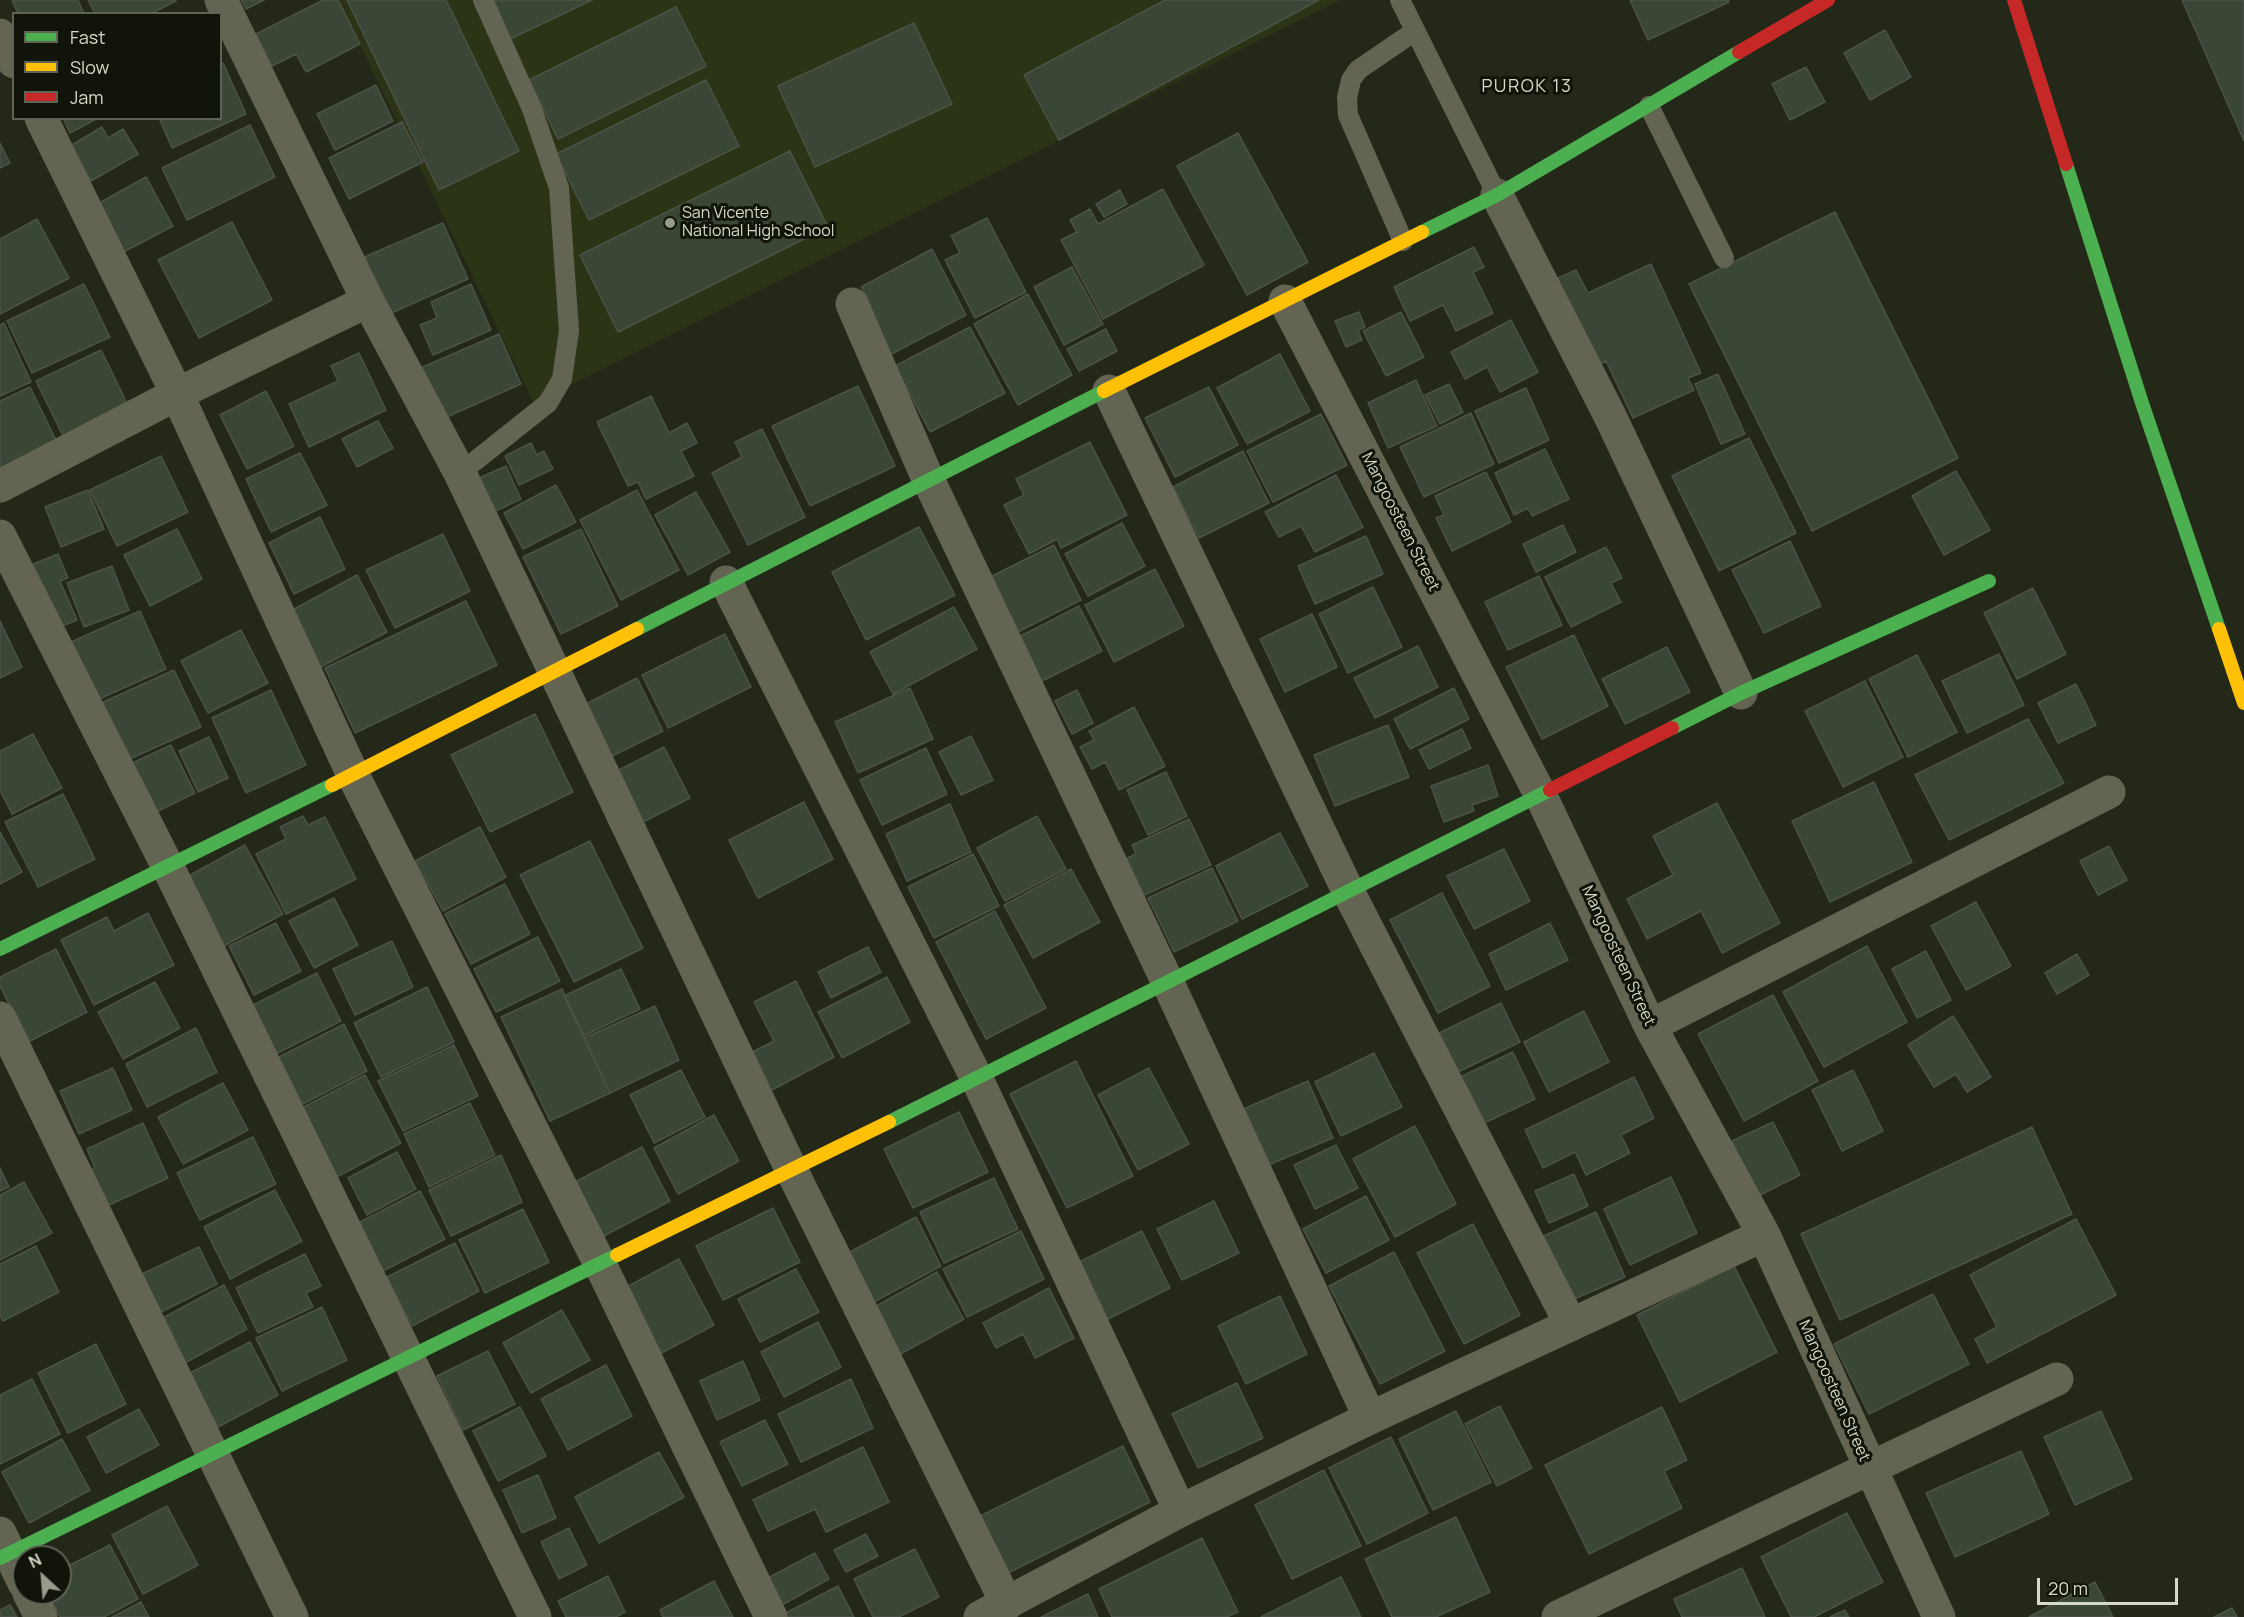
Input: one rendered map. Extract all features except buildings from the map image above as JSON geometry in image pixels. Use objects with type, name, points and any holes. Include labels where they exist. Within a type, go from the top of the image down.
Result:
[{"type":"street","points":[[221,0],[368,302],[460,473],[791,1169],[993,1611],[1180,1511],[1370,1418],[1570,1323],[1764,1235]]},
{"type":"street","points":[[0,949],[353,775],[928,479],[1109,391],[1497,195],[1828,0]]},
{"type":"street","points":[[2014,0],[2142,403],[2244,703]]},
{"type":"street","points":[[0,35],[12,59]]},
{"type":"street","points":[[42,120],[177,394],[353,775],[600,1264],[771,1617]]},
{"type":"street","points":[[1497,195],[1610,416],[1741,693]]},
{"type":"street","name":"Mangoosteen Street","points":[[1285,301],[1541,796],[1650,1026],[1764,1235],[1939,1617]]},
{"type":"street","points":[[0,486],[177,394],[368,302]]},
{"type":"street","points":[[852,304],[928,479],[1168,983],[1370,1418]]},
{"type":"street","points":[[1109,391],[1349,893],[1570,1323]]},
{"type":"street","points":[[0,536],[167,866],[535,1617]]},
{"type":"street","points":[[12,1563],[3,1548],[210,1454],[977,1079],[1741,693],[1989,581]]},
{"type":"street","points":[[726,582],[977,1079],[1180,1511]]},
{"type":"street","points":[[1650,1026],[2109,792]]},
{"type":"street","points":[[0,1018],[210,1454],[292,1617]]},
{"type":"street","points":[[1558,1617],[2057,1379]]},
{"type":"lane","points":[[460,473],[548,403],[562,380],[570,331],[559,188],[532,109],[483,0]]},
{"type":"lane","points":[[1400,0],[1497,195]]},
{"type":"lane","points":[[1403,242],[1348,115],[1347,98],[1351,80],[1358,70],[1415,31]]},
{"type":"lane","points":[[1649,106],[1724,258]]},
{"type":"shaded area","name":"San Vicente National High School","points":[[338,0],[1340,0],[534,403]]},
{"type":"traffic: fast","points":[[1422,232],[1497,195],[1739,52]]},
{"type":"traffic: fast","points":[[2066,164],[2142,403],[2219,629]]},
{"type":"traffic: fast","points":[[637,629],[1104,391]]},
{"type":"traffic: fast","points":[[1672,728],[1741,693],[1989,581]]},
{"type":"traffic: fast","points":[[0,949],[332,785]]},
{"type":"traffic: fast","points":[[889,1122],[1550,790]]},
{"type":"traffic: fast","points":[[0,1558],[617,1255]]},
{"type":"traffic: slow","points":[[1104,391],[1422,232]]},
{"type":"traffic: slow","points":[[332,785],[637,629]]},
{"type":"traffic: slow","points":[[2219,629],[2244,703]]},
{"type":"traffic: slow","points":[[617,1255],[889,1122]]},
{"type":"traffic: jam","points":[[1739,52],[1828,0]]},
{"type":"traffic: jam","points":[[2014,0],[2066,164]]},
{"type":"traffic: jam","points":[[1550,790],[1672,728]]},
{"type":"place","name":"San Vicente National High School","points":[[670,223]]},
{"type":"district","name":"PUROK 13","points":[[1527,87]]}]
